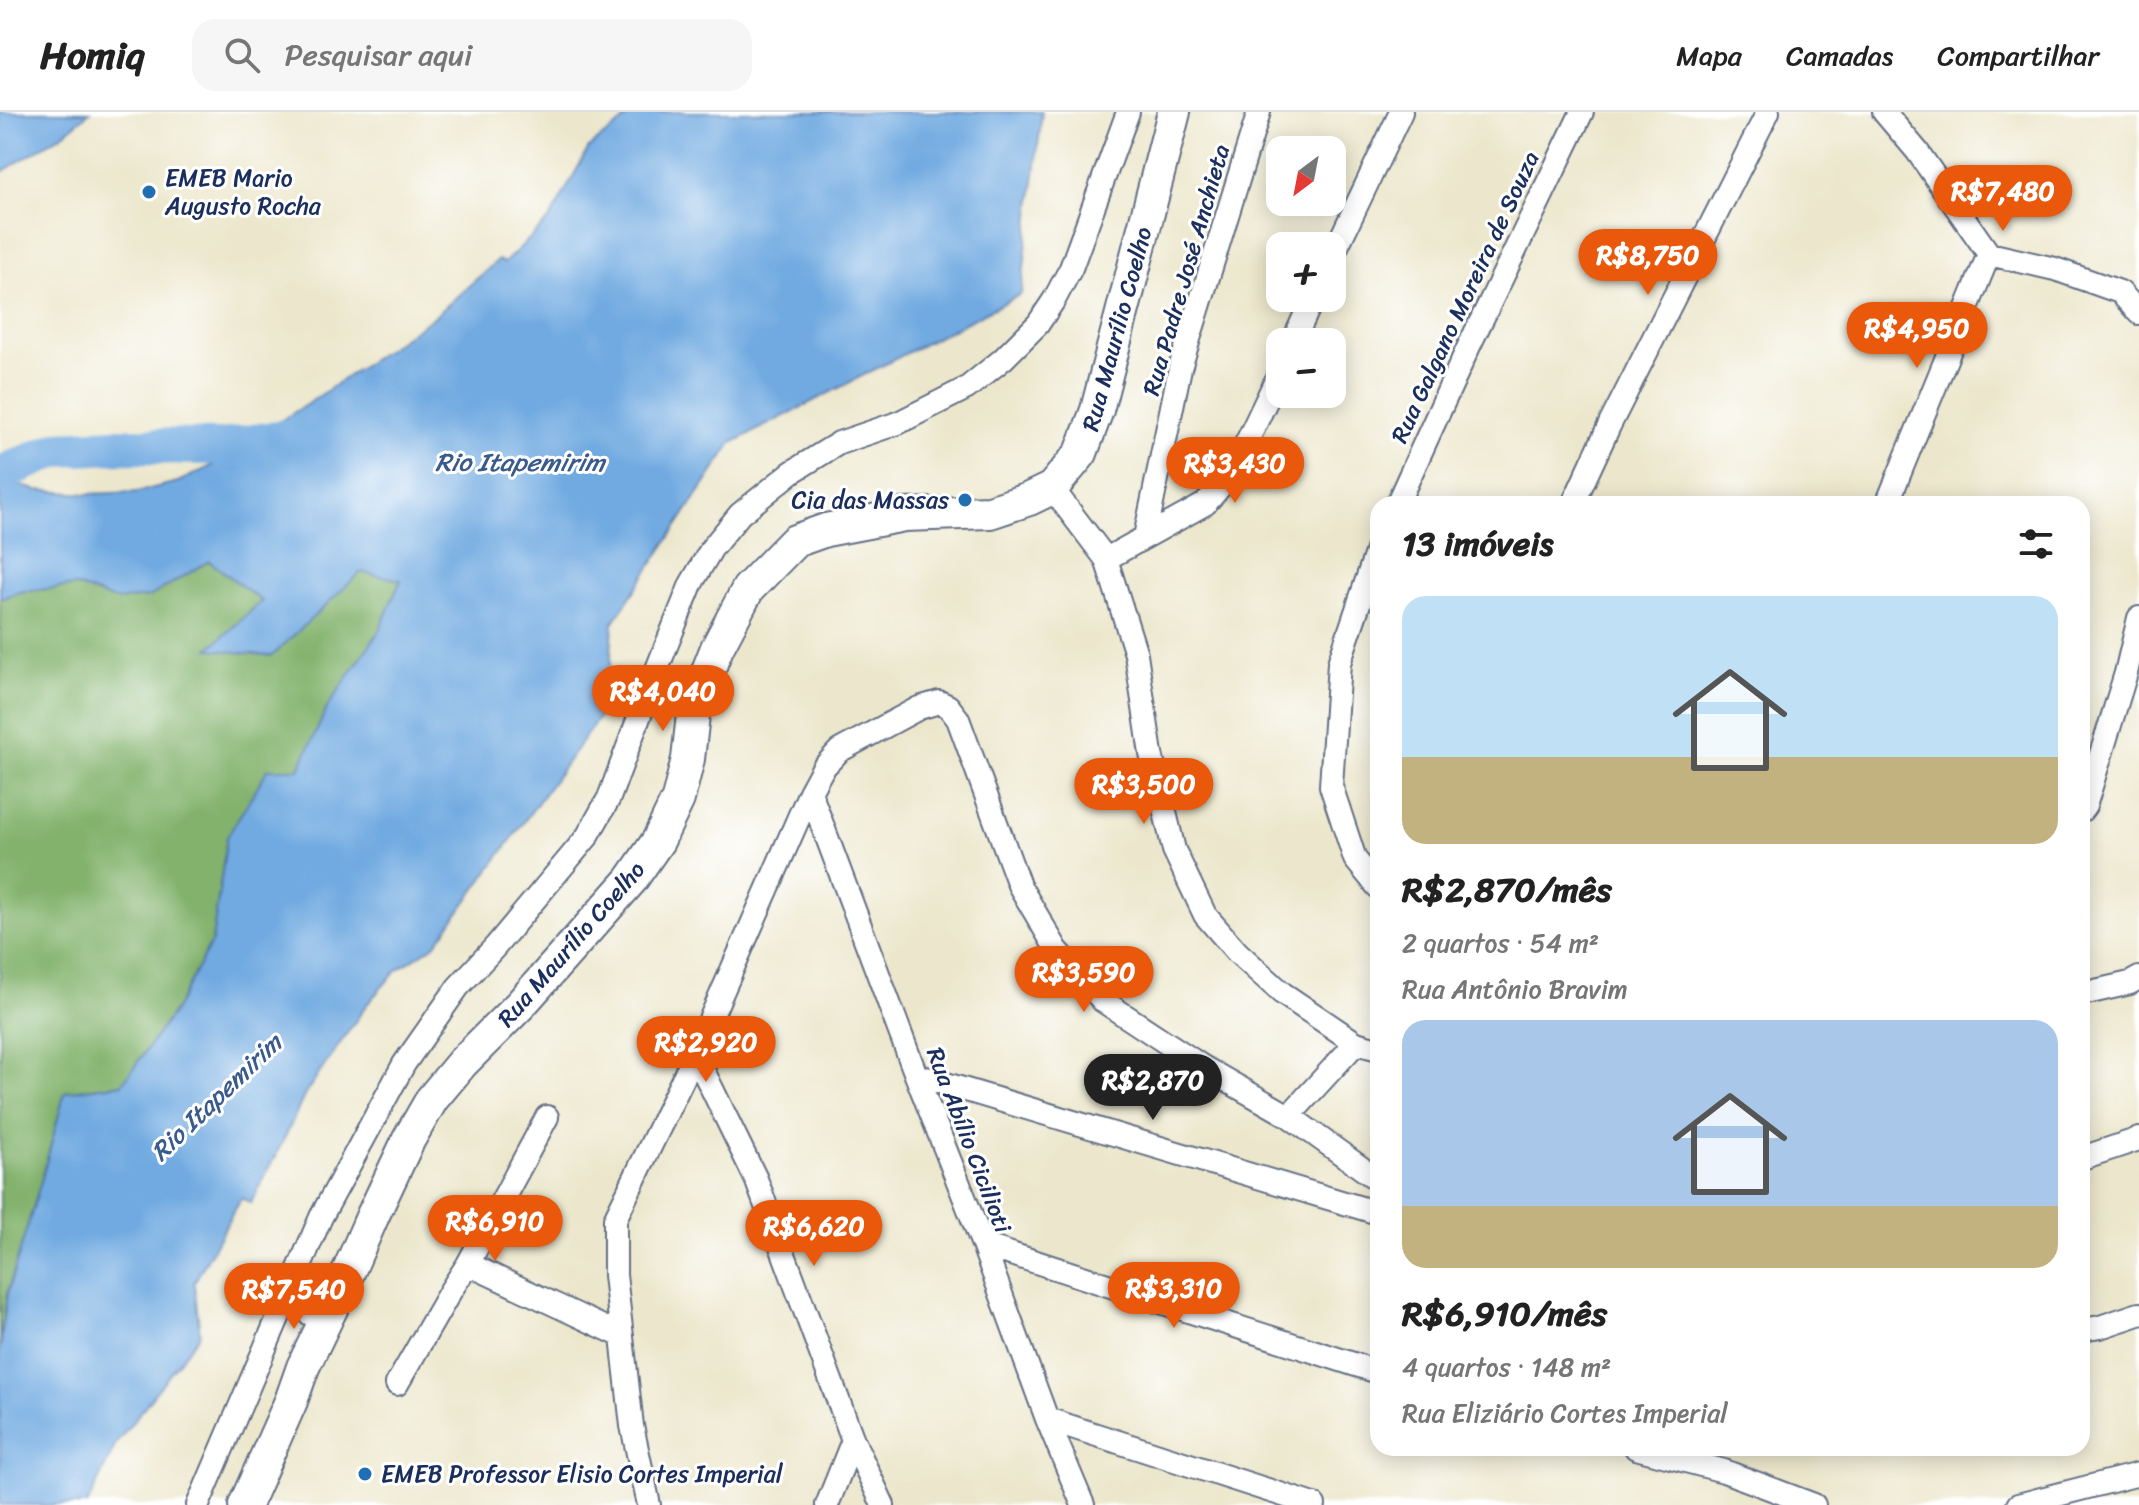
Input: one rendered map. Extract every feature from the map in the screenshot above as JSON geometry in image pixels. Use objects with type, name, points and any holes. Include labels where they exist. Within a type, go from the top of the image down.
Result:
[{"type":"main road","name":"Rua Maurílio Coelho","points":[[245,1505],[303,1367],[409,1139],[432,1099],[622,891],[658,841],[678,799],[688,759],[694,706],[717,648],[748,589],[795,541],[826,530],[904,515],[990,512],[1052,488],[1081,453],[1097,410],[1174,112]]},
{"type":"street","points":[[198,1505],[321,1217],[404,1064],[458,987],[587,837],[609,798],[691,584],[712,548],[740,514],[792,472],[839,443],[898,423],[967,388],[1003,359],[1038,324],[1071,268],[1128,112]]},
{"type":"street","name":"Rua Padre José Anchieta","points":[[1145,537],[1180,368],[1259,112]]},
{"type":"street","points":[[1344,232],[1401,112]]},
{"type":"street","name":"Rua Galgano Moreira de Souza","points":[[1401,496],[1582,112]]},
{"type":"street","points":[[1577,496],[1768,112]]},
{"type":"street","points":[[1884,112],[1917,151],[1989,254],[2055,269],[2120,292],[2139,313]]},
{"type":"street","points":[[1890,496],[1989,254]]},
{"type":"street","points":[[1106,559],[1205,504],[1232,473],[1266,401]]},
{"type":"street","points":[[1052,488],[1106,559],[1136,654],[1151,754],[1174,850],[1205,915],[1237,952],[1282,993],[1356,1043],[1370,1047]]},
{"type":"street","points":[[1370,571],[1339,663],[1331,786],[1355,859],[1370,877]]},
{"type":"street","points":[[2090,790],[2139,618]]},
{"type":"street","points":[[649,1505],[632,1426],[615,1275],[615,1219],[695,1054],[823,768],[839,751],[927,704],[939,702],[948,706],[958,719],[1019,885],[1057,950],[1103,1001],[1203,1067],[1289,1116],[1370,1174]]},
{"type":"street","name":"Rua Abílio Cicilioti","points":[[810,792],[1047,1419],[1083,1505]]},
{"type":"street","points":[[2090,992],[2139,978]]},
{"type":"street","points":[[1289,1116],[1356,1043]]},
{"type":"street","points":[[695,1054],[756,1179],[853,1440],[883,1505]]},
{"type":"street","points":[[916,1075],[1370,1211]]},
{"type":"street","points":[[397,1384],[468,1264],[547,1117]]},
{"type":"street","points":[[2090,1155],[2139,1139]]},
{"type":"street","points":[[983,1245],[1370,1369]]},
{"type":"street","points":[[468,1264],[622,1336]]},
{"type":"street","points":[[285,1300],[325,1322]]},
{"type":"street","points":[[2090,1329],[2139,1314]]},
{"type":"street","points":[[1047,1419],[1314,1505]]},
{"type":"street","points":[[827,1505],[853,1440]]},
{"type":"street","points":[[1667,1456],[1724,1471],[1814,1505]]},
{"type":"street","points":[[2018,1505],[2139,1474]]},
{"type":"green space","points":[[209,561],[262,601],[210,648],[272,656],[361,571],[401,580],[378,633],[328,706],[299,770],[227,837],[212,941],[176,1008],[122,1084],[65,1092],[7,1294],[0,1349],[0,599],[19,592],[76,586],[115,600],[149,597]]},
{"type":"water","points":[[0,112],[90,112],[62,135],[0,173]]},
{"type":"water","name":"Rio Itapemirim","points":[[631,112],[1042,112],[1021,294],[732,443],[613,623],[608,705],[436,944],[396,971],[368,1003],[305,1094],[251,1203],[241,1198],[194,1283],[200,1334],[116,1444],[87,1505],[0,1505],[0,1349],[7,1294],[65,1092],[122,1084],[176,1008],[212,941],[227,837],[268,769],[299,769],[328,706],[378,633],[401,580],[361,572],[272,656],[209,649],[262,601],[209,561],[149,597],[115,600],[76,586],[19,592],[0,599],[0,480],[37,490],[85,494],[137,492],[178,482],[214,465],[435,316],[498,260],[504,263],[550,219],[588,149]]},
{"type":"waterway","name":"Rio Itapemirim","points":[[0,478],[11,469],[59,449],[222,447],[293,436]]},
{"type":"place","name":"EMEB Mario Augusto Rocha","points":[[149,192]]},
{"type":"place","name":"Cia das Massas","points":[[965,500]]},
{"type":"place","name":"EMEB Professor Elisio Cortes Imperial","points":[[365,1474]]}]
